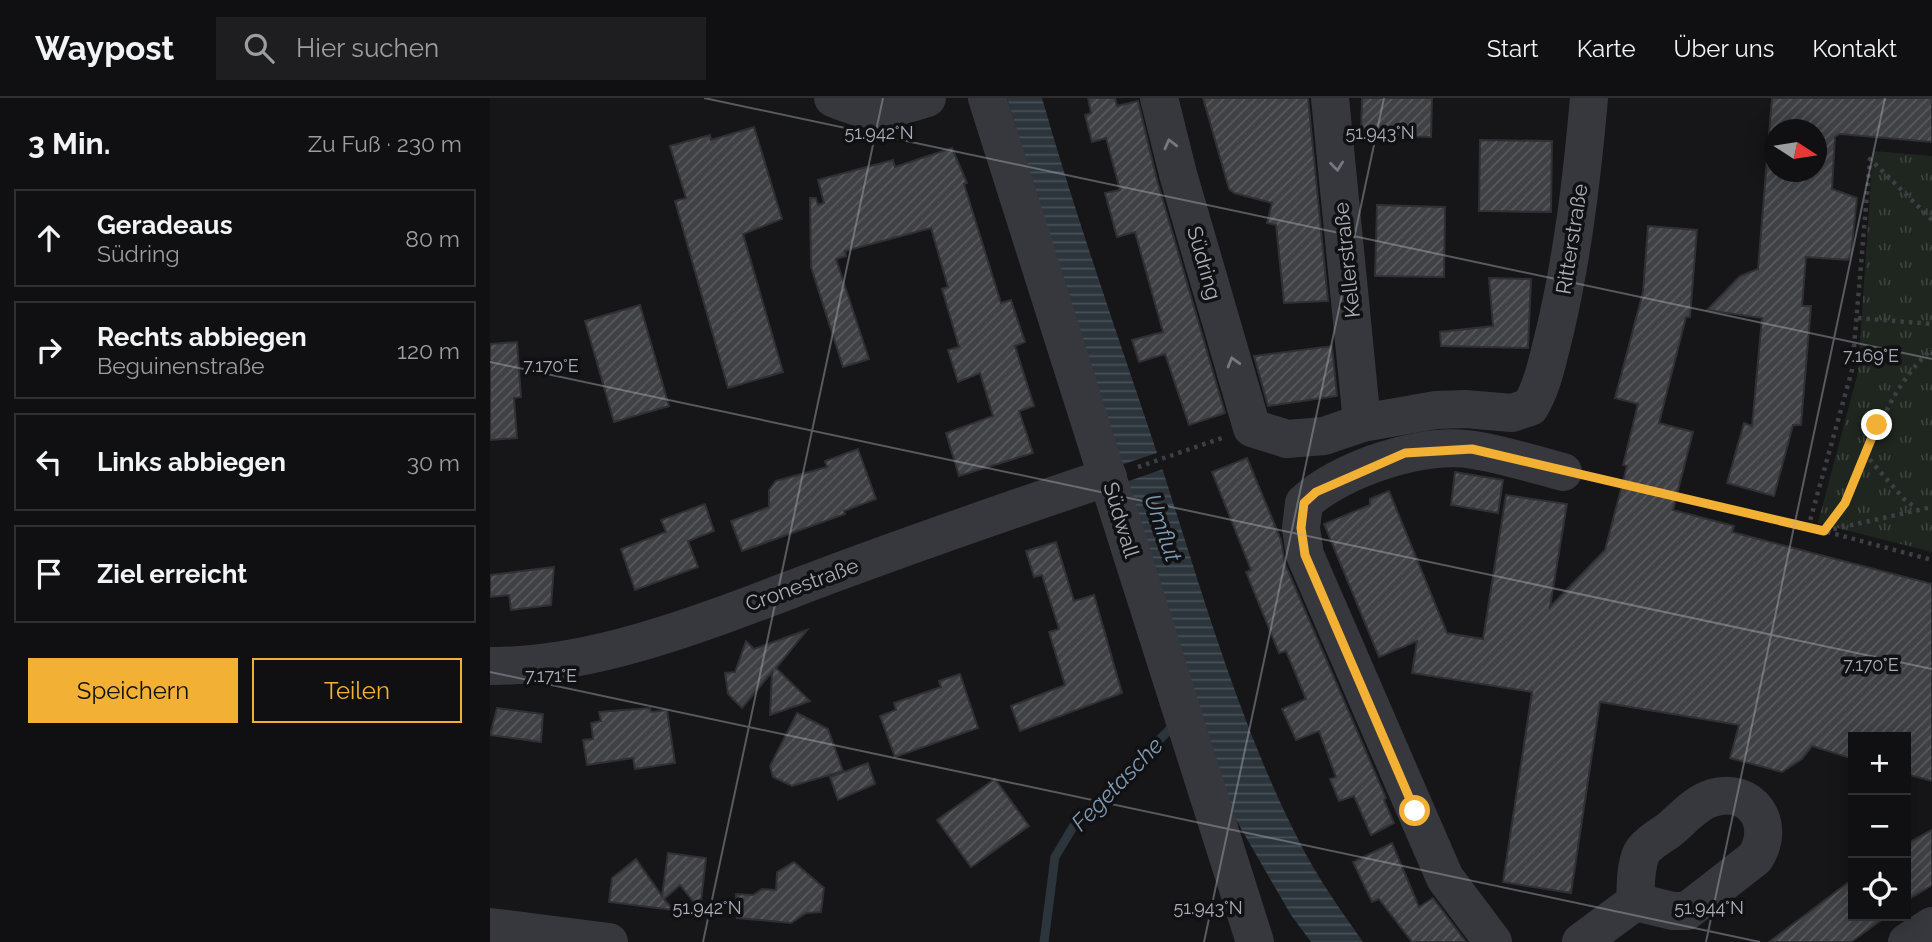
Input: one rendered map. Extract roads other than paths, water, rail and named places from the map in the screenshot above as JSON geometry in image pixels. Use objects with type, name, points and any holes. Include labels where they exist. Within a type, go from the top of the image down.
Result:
[{"type":"street","points":[[832,98],[860,110],[880,112],[927,98]]},
{"type":"street","name":"Südwall","points":[[987,98],[1119,474],[1255,942]]},
{"type":"street","name":"Südring","points":[[1159,98],[1178,174],[1252,428],[1287,439],[1324,436],[1363,423]]},
{"type":"street","name":"Kellerstraße","points":[[1330,98],[1363,423]]},
{"type":"street","name":"Ritterstraße","points":[[1363,423],[1436,410],[1522,412],[1530,407],[1543,378],[1564,292],[1581,194],[1589,98]]},
{"type":"street","points":[[1493,942],[1445,878],[1404,786],[1305,555],[1301,528],[1304,503],[1332,483],[1405,453],[1472,449],[1563,472]]},
{"type":"street","name":"Cronestraße","points":[[490,666],[565,657],[662,637],[942,533],[1119,474]]},
{"type":"street","points":[[1581,942],[1635,902]]},
{"type":"street","points":[[1906,942],[1932,926]]},
{"type":"street","points":[[490,927],[608,942]]},
{"type":"water","name":"Umflut","points":[[1007,98],[1042,98],[1085,239],[1240,704],[1277,795],[1305,853],[1363,942],[1311,942],[1291,915],[1217,787]]},
{"type":"waterway","name":"Fegetasche","points":[[1044,942],[1055,857],[1073,827],[1176,723]]}]
